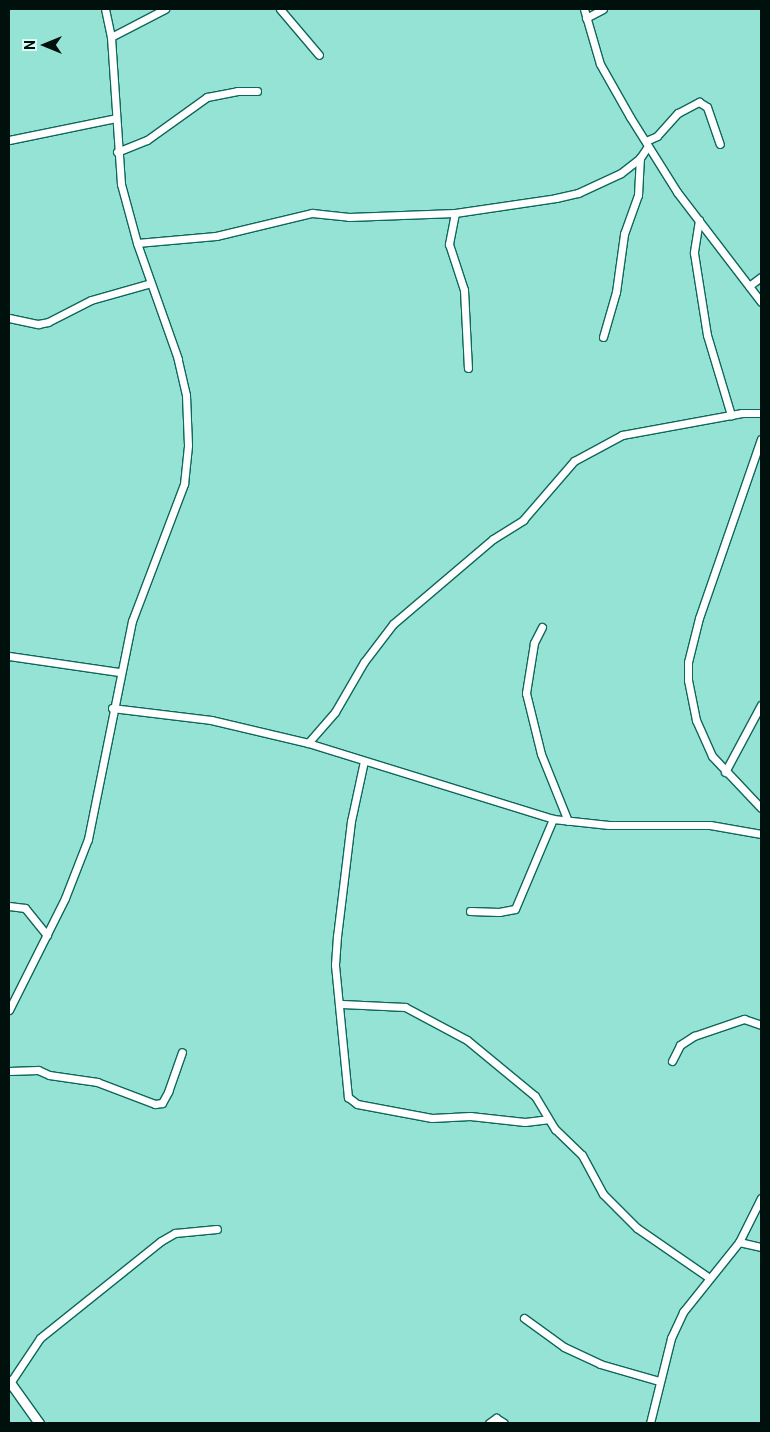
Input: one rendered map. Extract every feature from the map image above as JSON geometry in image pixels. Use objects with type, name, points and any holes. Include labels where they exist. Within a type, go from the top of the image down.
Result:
[{"type":"main road","points":[[10,1382],[39,1423]]},
{"type":"street","points":[[9,1010],[47,935],[88,839],[119,672],[132,621],[184,484],[188,445],[186,395],[178,359],[137,243],[122,184],[117,152],[111,37],[105,9]]},
{"type":"street","points":[[111,37],[165,9]]},
{"type":"street","points":[[280,9],[319,55]]},
{"type":"street","points":[[584,9],[600,64],[647,143],[699,220],[761,302]]},
{"type":"street","points":[[586,18],[603,9]]},
{"type":"street","points":[[117,152],[147,140],[207,97],[237,91],[257,91]]},
{"type":"street","points":[[603,337],[616,292],[624,234],[638,195],[640,158],[647,143],[657,136],[678,113],[699,102],[707,107],[720,144]]},
{"type":"street","points":[[9,140],[116,118]]},
{"type":"street","points":[[137,243],[216,236],[312,212],[349,216],[455,213],[578,193],[621,173],[640,158]]},
{"type":"street","points":[[455,213],[449,244],[464,290],[468,368]]},
{"type":"street","points":[[699,220],[694,253],[706,335],[731,415]]},
{"type":"street","points":[[749,286],[761,277]]},
{"type":"street","points":[[9,318],[38,324],[48,322],[91,300],[151,282]]},
{"type":"street","points":[[308,743],[330,719],[364,662],[393,624],[493,539],[523,520],[574,461],[622,435],[731,415],[761,413]]},
{"type":"street","points":[[761,439],[759,455],[730,522],[688,662],[689,690],[696,720],[712,756],[725,772],[761,808]]},
{"type":"street","points":[[542,627],[534,643],[526,692],[541,754],[568,821]]},
{"type":"street","points":[[9,656],[119,672]]},
{"type":"street","points":[[725,772],[761,705]]},
{"type":"street","points":[[112,708],[211,720],[308,743],[553,820],[710,824],[761,834]]},
{"type":"street","points":[[364,761],[339,903],[336,965],[342,1004],[348,1097],[353,1102],[432,1118],[470,1116],[525,1122],[548,1119]]},
{"type":"street","points":[[470,911],[499,912],[515,909],[553,820]]},
{"type":"street","points":[[9,906],[25,908],[47,935]]},
{"type":"street","points":[[342,1004],[405,1006],[455,1033],[527,1088],[548,1119],[582,1155],[603,1194],[616,1208],[637,1228],[708,1277]]},
{"type":"street","points":[[672,1061],[680,1045],[694,1036],[744,1019],[761,1025]]},
{"type":"street","points":[[9,1071],[38,1070],[48,1075],[97,1082],[155,1104],[162,1103],[168,1092],[182,1052]]},
{"type":"street","points":[[650,1423],[671,1338],[683,1312],[708,1277],[739,1242],[761,1198]]},
{"type":"street","points":[[10,1382],[40,1338],[161,1241],[175,1233],[217,1229]]},
{"type":"street","points":[[739,1242],[761,1247]]},
{"type":"street","points":[[524,1318],[564,1347],[600,1364],[659,1381]]},
{"type":"street","points":[[489,1423],[496,1418],[504,1423]]}]
